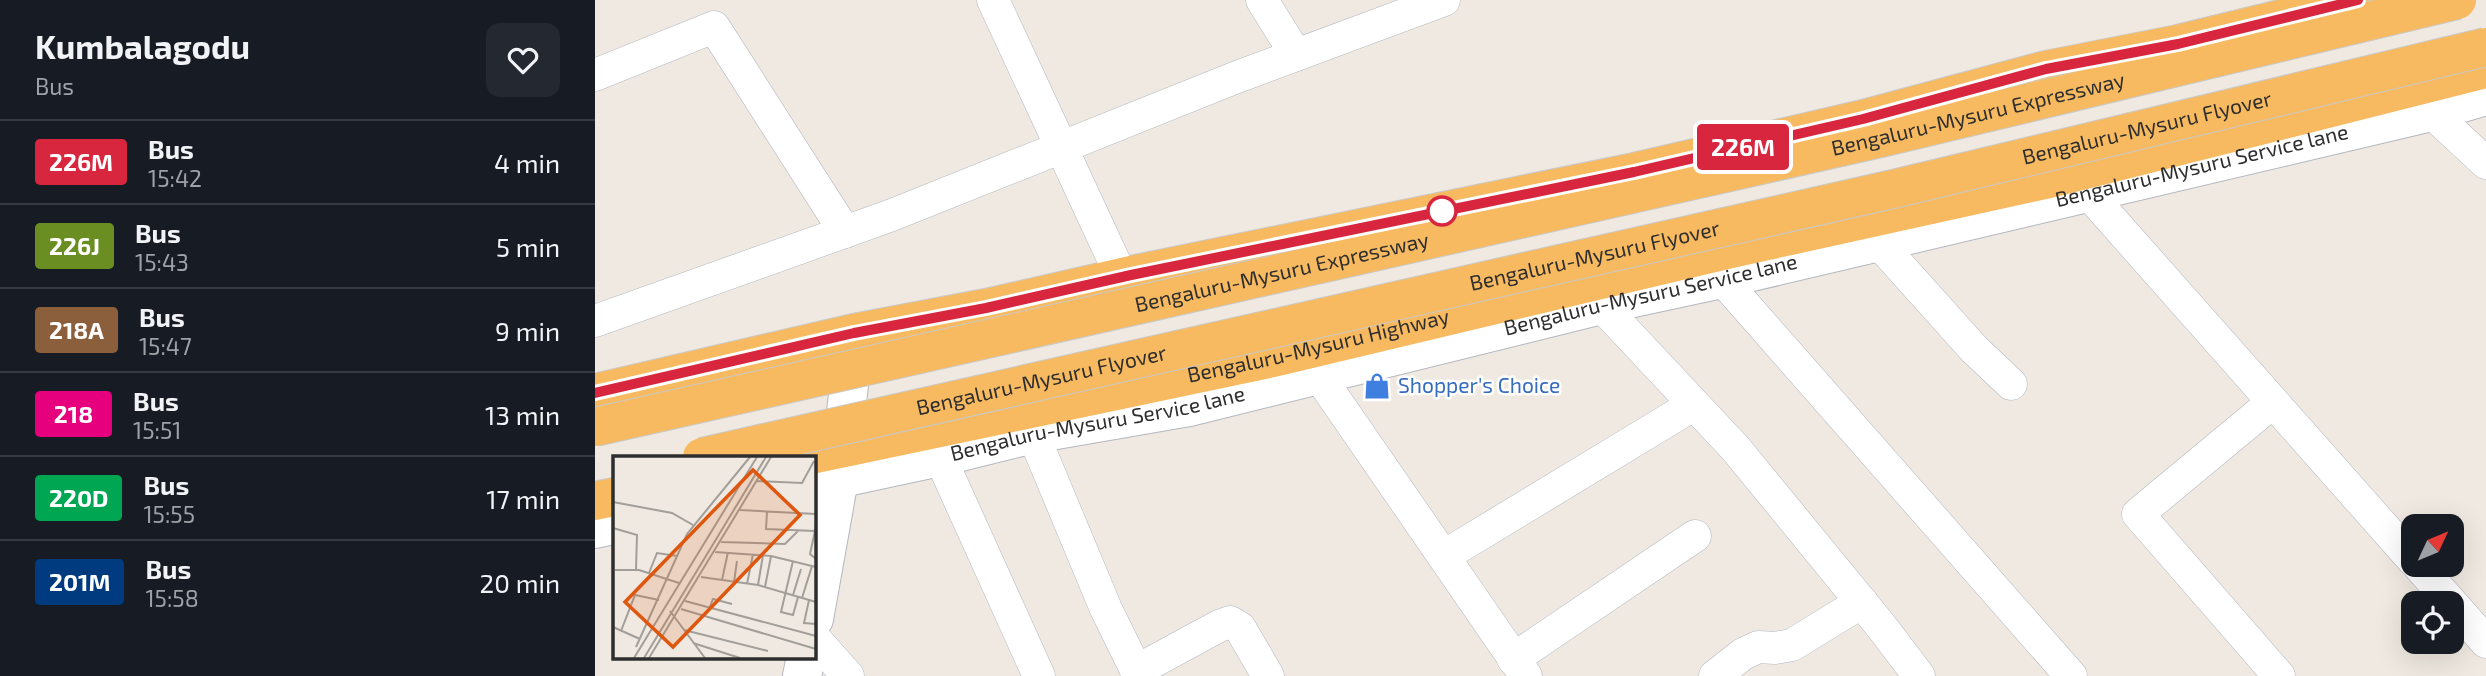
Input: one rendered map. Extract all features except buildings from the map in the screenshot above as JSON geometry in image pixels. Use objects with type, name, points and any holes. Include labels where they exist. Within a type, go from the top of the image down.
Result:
[{"type":"highway","name":"Bengaluru-Mysuru Expressway","points":[[595,393],[854,333],[986,308],[1131,275],[1634,172],[1863,119],[2046,69],[2178,44],[2358,0]]},
{"type":"highway","name":"Bengaluru-Mysuru Expressway","points":[[595,427],[1868,141],[2457,0]]},
{"type":"highway","name":"Bengaluru-Mysuru Flyover","points":[[706,456],[1893,189],[2486,47]]},
{"type":"highway","name":"Bengaluru-Mysuru Highway","points":[[815,463],[831,471],[1273,358],[1731,249],[2045,180],[2340,120],[2486,69]]},
{"type":"highway","points":[[595,480],[613,476]]},
{"type":"highway","points":[[595,501],[613,497]]},
{"type":"street","points":[[993,0],[1115,263]]},
{"type":"street","points":[[1262,0],[1296,55]]},
{"type":"street","points":[[595,320],[845,232],[1296,55],[1444,0]]},
{"type":"street","name":"Bengaluru-Mysuru Expressway","points":[[595,376],[1815,115],[2285,0]]},
{"type":"street","points":[[595,75],[714,27],[845,232]]},
{"type":"street","name":"Bengaluru-Mysuru Service lane","points":[[831,471],[940,457],[1033,434],[1189,407],[1601,305],[2088,193],[2340,120],[2431,112],[2486,96]]},
{"type":"street","points":[[2431,112],[2486,163]]},
{"type":"street","points":[[2088,193],[2401,546]]},
{"type":"street","points":[[1878,242],[1974,349],[2011,384]]},
{"type":"street","points":[[1722,279],[2071,676]]},
{"type":"street","points":[[1601,305],[1736,449],[1919,676]]},
{"type":"street","points":[[815,610],[831,471],[854,333]]},
{"type":"street","points":[[1319,376],[1519,668],[1695,536]]},
{"type":"street","points":[[2273,402],[2137,514],[2279,676]]},
{"type":"street","points":[[1444,556],[1693,405]]},
{"type":"street","points":[[1033,434],[1106,609],[1137,673],[1230,622],[1240,628],[1268,676]]},
{"type":"street","points":[[940,457],[1039,676]]},
{"type":"street","points":[[595,529],[613,525]]},
{"type":"street","points":[[2429,578],[2486,642]]},
{"type":"street","points":[[1715,676],[1743,654],[1758,647],[1792,645],[1862,602]]},
{"type":"street","points":[[815,639],[848,676]]},
{"type":"street","points":[[802,676],[806,658]]},
{"type":"bus line","name":"226M","points":[[595,393],[854,333],[986,308],[1131,275],[1634,172],[1863,119],[2046,69],[2178,44],[2358,0]]},
{"type":"place","name":"Shopper's Choice","points":[[1377,386]]}]
